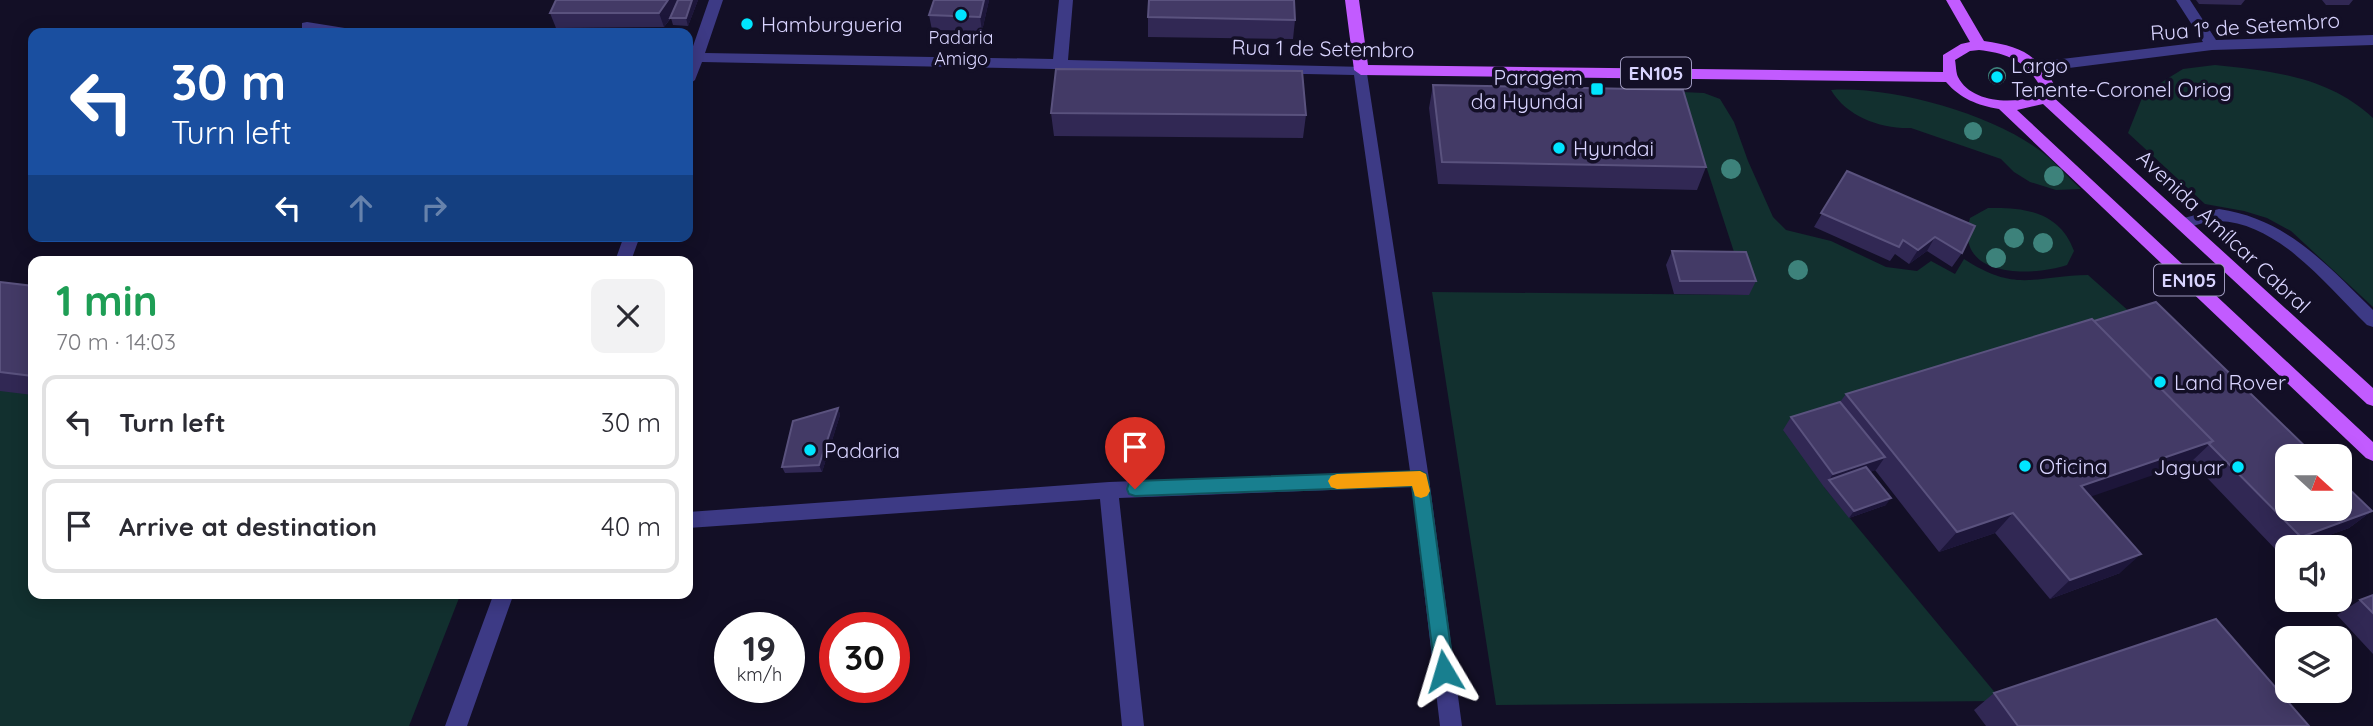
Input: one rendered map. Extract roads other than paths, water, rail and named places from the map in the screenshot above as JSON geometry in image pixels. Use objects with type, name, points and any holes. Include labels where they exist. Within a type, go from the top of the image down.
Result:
[{"type":"main road","points":[[1352,0],[1362,70]]},
{"type":"main road","points":[[1952,0],[1979,46]]},
{"type":"main road","points":[[1950,77],[1948,58],[1955,51],[1979,46],[2011,51],[2037,67],[2045,77],[2045,97]]},
{"type":"main road","name":"Rua 1 de Setembro","points":[[1362,70],[1950,77]]},
{"type":"main road","name":"EN105","points":[[1950,77],[1971,96],[2005,107],[2035,104],[2045,97]]},
{"type":"main road","name":"Avenida Amílcar Cabral","points":[[2045,97],[2373,399]]},
{"type":"main road","name":"EN105","points":[[2005,107],[2373,453]]},
{"type":"street","points":[[693,55],[716,0]]},
{"type":"street","points":[[1060,63],[1066,0]]},
{"type":"street","points":[[2183,0],[2212,45]]},
{"type":"street","points":[[307,26],[320,28]]},
{"type":"street","name":"Rua 1º de Setembro","points":[[2037,67],[2212,45],[2373,40]]},
{"type":"street","name":"Rua 1 de Setembro","points":[[693,57],[1362,70]]},
{"type":"street","points":[[1362,70],[1420,479],[1451,726]]},
{"type":"street","points":[[2182,224],[2216,215],[2254,221],[2274,231],[2373,320]]},
{"type":"street","points":[[693,520],[1109,489],[1420,479]]},
{"type":"street","points":[[1109,489],[1133,726]]},
{"type":"street","points":[[456,726],[502,599]]},
{"type":"place","name":"Padaria Amigo","points":[[961,15]]},
{"type":"place","name":"Hamburgueria","points":[[747,24]]},
{"type":"place","name":"Largo Tenente-Coronel Oriog","points":[[1997,77]]},
{"type":"place","name":"Paragem da Hyundai","points":[[1597,89]]},
{"type":"place","name":"Hyundai","points":[[1559,148]]},
{"type":"place","name":"Land Rover","points":[[2160,382]]},
{"type":"place","name":"Padaria","points":[[810,450]]},
{"type":"place","name":"Oficina","points":[[2025,466]]},
{"type":"place","name":"Jaguar","points":[[2238,467]]}]
